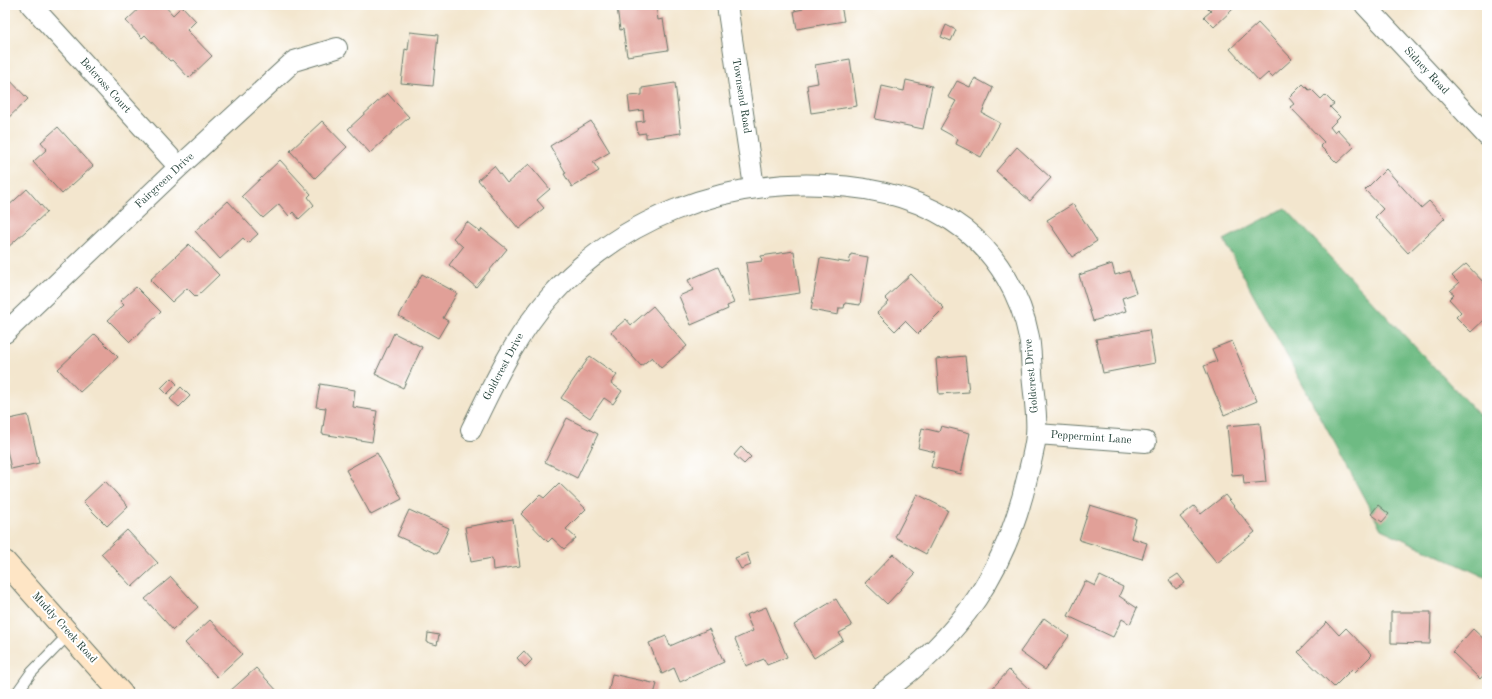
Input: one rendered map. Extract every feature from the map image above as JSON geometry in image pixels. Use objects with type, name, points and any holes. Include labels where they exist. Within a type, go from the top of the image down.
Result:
[{"type":"street","name":"Belcross Court","points":[[32,5],[179,167]]},
{"type":"street","name":"Townsend Road","points":[[727,5],[754,187]]},
{"type":"street","name":"Sidney Road","points":[[1365,5],[1487,136]]},
{"type":"street","name":"Fairgreen Drive","points":[[5,333],[179,167],[294,61],[337,48]]},
{"type":"street","name":"Goldcrest Drive","points":[[471,430],[503,364],[525,328],[552,295],[591,259],[626,234],[663,214],[703,199],[754,187],[796,183],[844,185],[882,191],[910,200],[940,213],[966,231],[989,254],[1008,280],[1022,309],[1029,339],[1036,434],[1020,510],[1005,550],[979,596],[939,646],[906,676],[881,694]]},
{"type":"street","name":"Peppermint Lane","points":[[1036,434],[1146,442]]},
{"type":"street","name":"Muddy Creek Road","points":[[5,562],[122,694]]},
{"type":"lane","points":[[16,694],[31,673],[69,634]]},
{"type":"green space","points":[[1285,208],[1479,415],[1487,409],[1487,578],[1381,529],[1224,240]]},
{"type":"building","points":[[143,5],[164,5],[173,15],[182,6],[196,21],[187,30],[212,56],[189,78],[145,35],[142,38],[126,21]]},
{"type":"building","points":[[629,5],[656,5],[658,20],[663,19],[668,50],[627,56],[623,29],[620,30],[617,7]]},
{"type":"building","points":[[802,5],[841,5],[844,21],[797,29],[794,11],[803,9]]},
{"type":"building","points":[[1205,5],[1230,5],[1233,9],[1214,27],[1204,17],[1211,11]]},
{"type":"building","points":[[1258,23],[1292,59],[1272,77],[1268,73],[1259,81],[1230,49]]},
{"type":"building","points":[[946,25],[956,30],[951,41],[941,37]]},
{"type":"building","points":[[410,32],[438,35],[433,86],[401,83],[405,49],[408,50]]},
{"type":"building","points":[[850,59],[857,106],[811,113],[807,85],[818,83],[815,65]]},
{"type":"building","points":[[5,75],[28,99],[5,121]]},
{"type":"building","points":[[975,78],[993,88],[982,113],[1000,123],[981,157],[956,144],[958,139],[940,129],[956,101],[948,97],[957,81],[970,87]]},
{"type":"building","points":[[906,80],[932,86],[923,129],[875,119],[882,86],[904,91]]},
{"type":"building","points":[[675,83],[681,133],[646,138],[646,133],[638,134],[636,122],[644,121],[643,110],[630,112],[628,96],[642,95],[642,88]]},
{"type":"building","points":[[1303,84],[1309,90],[1311,89],[1321,99],[1325,95],[1334,104],[1330,107],[1340,117],[1330,127],[1334,132],[1337,129],[1354,147],[1337,163],[1320,146],[1324,142],[1290,107],[1294,104],[1289,98]]},
{"type":"building","points":[[387,93],[409,117],[370,153],[348,129]]},
{"type":"building","points":[[322,121],[347,147],[315,178],[290,151]]},
{"type":"building","points":[[591,121],[610,152],[593,162],[599,171],[572,187],[564,174],[566,173],[550,146]]},
{"type":"building","points":[[58,127],[93,166],[62,194],[33,162],[47,149],[41,142]]},
{"type":"building","points":[[1017,147],[1051,178],[1030,201],[996,171]]},
{"type":"building","points":[[280,160],[311,194],[308,197],[314,205],[299,219],[293,212],[289,216],[279,204],[263,218],[242,196]]},
{"type":"building","points":[[529,164],[550,189],[537,200],[544,208],[519,229],[478,180],[494,166],[507,183]]},
{"type":"building","points":[[1386,169],[1421,208],[1429,201],[1445,218],[1408,253],[1375,217],[1383,209],[1365,190]]},
{"type":"building","points":[[27,189],[47,212],[6,249],[5,209]]},
{"type":"building","points":[[228,201],[258,234],[248,243],[243,238],[220,259],[195,231]]},
{"type":"building","points":[[1073,204],[1097,241],[1072,257],[1047,220]]},
{"type":"building","points":[[467,222],[480,232],[482,229],[507,249],[476,287],[449,265],[463,247],[453,238]]},
{"type":"building","points":[[189,244],[219,275],[196,297],[187,288],[172,302],[150,280]]},
{"type":"building","points":[[794,251],[800,293],[751,300],[746,263],[762,261],[761,256]]},
{"type":"building","points":[[851,254],[868,257],[860,305],[845,303],[844,308],[839,308],[838,315],[811,310],[820,258],[849,263]]},
{"type":"building","points":[[1112,264],[1115,275],[1129,271],[1136,293],[1122,298],[1126,311],[1093,321],[1079,275]]},
{"type":"building","points":[[1466,264],[1487,286],[1487,319],[1486,318],[1471,332],[1456,317],[1461,312],[1449,299],[1454,294],[1450,291],[1459,283],[1452,276]]},
{"type":"building","points":[[718,267],[734,303],[727,306],[728,309],[691,325],[679,296],[693,290],[688,280]]},
{"type":"building","points":[[422,274],[457,293],[443,318],[448,321],[438,338],[399,316]]},
{"type":"building","points":[[911,274],[944,308],[918,334],[905,321],[895,331],[877,313],[889,302],[885,298]]},
{"type":"building","points":[[136,287],[161,312],[130,342],[108,320],[124,305],[120,301]]},
{"type":"building","points":[[653,306],[687,346],[661,368],[652,357],[641,366],[611,332],[626,319],[631,325]]},
{"type":"building","points":[[1149,330],[1155,363],[1103,373],[1096,339]]},
{"type":"building","points":[[394,333],[422,347],[403,388],[375,374]]},
{"type":"building","points":[[95,334],[118,357],[80,392],[58,369]]},
{"type":"building","points":[[1232,341],[1257,401],[1224,415],[1204,366],[1217,361],[1212,349]]},
{"type":"building","points":[[590,356],[617,375],[611,383],[622,391],[613,404],[604,398],[590,418],[561,398]]},
{"type":"building","points":[[965,356],[969,392],[939,394],[936,359]]},
{"type":"building","points":[[171,378],[177,384],[167,394],[161,388]]},
{"type":"building","points":[[320,384],[355,390],[353,407],[377,411],[372,442],[322,434],[326,408],[316,407]]},
{"type":"building","points":[[181,387],[190,396],[179,407],[170,399]]},
{"type":"building","points":[[28,415],[39,463],[11,469],[5,441],[5,420]]},
{"type":"building","points":[[567,418],[598,434],[577,478],[545,462]]},
{"type":"building","points":[[1260,423],[1266,482],[1244,484],[1243,474],[1232,475],[1227,426]]},
{"type":"building","points":[[941,426],[970,433],[961,474],[931,467],[935,452],[918,448],[922,428],[939,432]]},
{"type":"building","points":[[741,447],[751,457],[744,464],[734,455]]},
{"type":"building","points":[[377,453],[402,499],[371,515],[346,470]]},
{"type":"building","points":[[105,481],[128,506],[107,526],[83,502]]},
{"type":"building","points":[[559,483],[586,509],[566,529],[576,538],[564,549],[552,538],[548,542],[521,514],[540,495],[544,498]]},
{"type":"building","points":[[917,494],[948,510],[926,554],[895,537]]},
{"type":"building","points":[[1225,495],[1255,532],[1217,563],[1180,517],[1194,506],[1201,514]]},
{"type":"building","points":[[1090,505],[1136,519],[1131,538],[1147,543],[1142,559],[1079,540]]},
{"type":"building","points":[[1378,505],[1389,514],[1382,522],[1371,514]]},
{"type":"building","points":[[409,510],[449,528],[437,554],[397,536]]},
{"type":"building","points":[[513,519],[520,566],[493,570],[492,558],[471,562],[465,527]]},
{"type":"building","points":[[127,530],[158,563],[132,587],[101,554]]},
{"type":"building","points":[[747,553],[751,565],[741,569],[735,558]]},
{"type":"building","points":[[893,554],[915,574],[887,604],[865,583]]},
{"type":"building","points":[[1178,574],[1185,583],[1176,589],[1169,580]]},
{"type":"building","points":[[1100,576],[1123,587],[1119,596],[1137,608],[1130,624],[1122,619],[1113,637],[1068,616],[1085,581],[1095,586]]},
{"type":"building","points":[[171,577],[198,607],[173,630],[145,599]]},
{"type":"building","points":[[836,599],[852,626],[839,633],[843,640],[814,658],[794,625]]},
{"type":"building","points":[[766,607],[787,657],[767,665],[764,659],[746,666],[735,639],[753,631],[746,615]]},
{"type":"building","points":[[1391,612],[1431,612],[1430,644],[1391,643]]},
{"type":"building","points":[[1044,618],[1069,636],[1045,670],[1020,652]]},
{"type":"building","points":[[210,620],[242,654],[217,677],[185,643]]},
{"type":"building","points":[[1327,622],[1339,635],[1346,628],[1372,655],[1355,672],[1352,669],[1334,687],[1298,652]]},
{"type":"building","points":[[709,629],[724,662],[680,682],[674,668],[662,674],[649,643],[666,636],[670,646]]},
{"type":"building","points":[[1473,629],[1487,642],[1487,671],[1480,679],[1452,652]]},
{"type":"building","points":[[428,633],[439,635],[437,645],[427,642]]},
{"type":"building","points":[[524,651],[532,660],[525,667],[517,658]]},
{"type":"building","points":[[256,668],[280,694],[233,694],[230,691]]},
{"type":"building","points":[[1009,670],[1031,691],[1029,694],[987,694]]},
{"type":"building","points":[[612,674],[657,684],[654,694],[608,694]]}]
